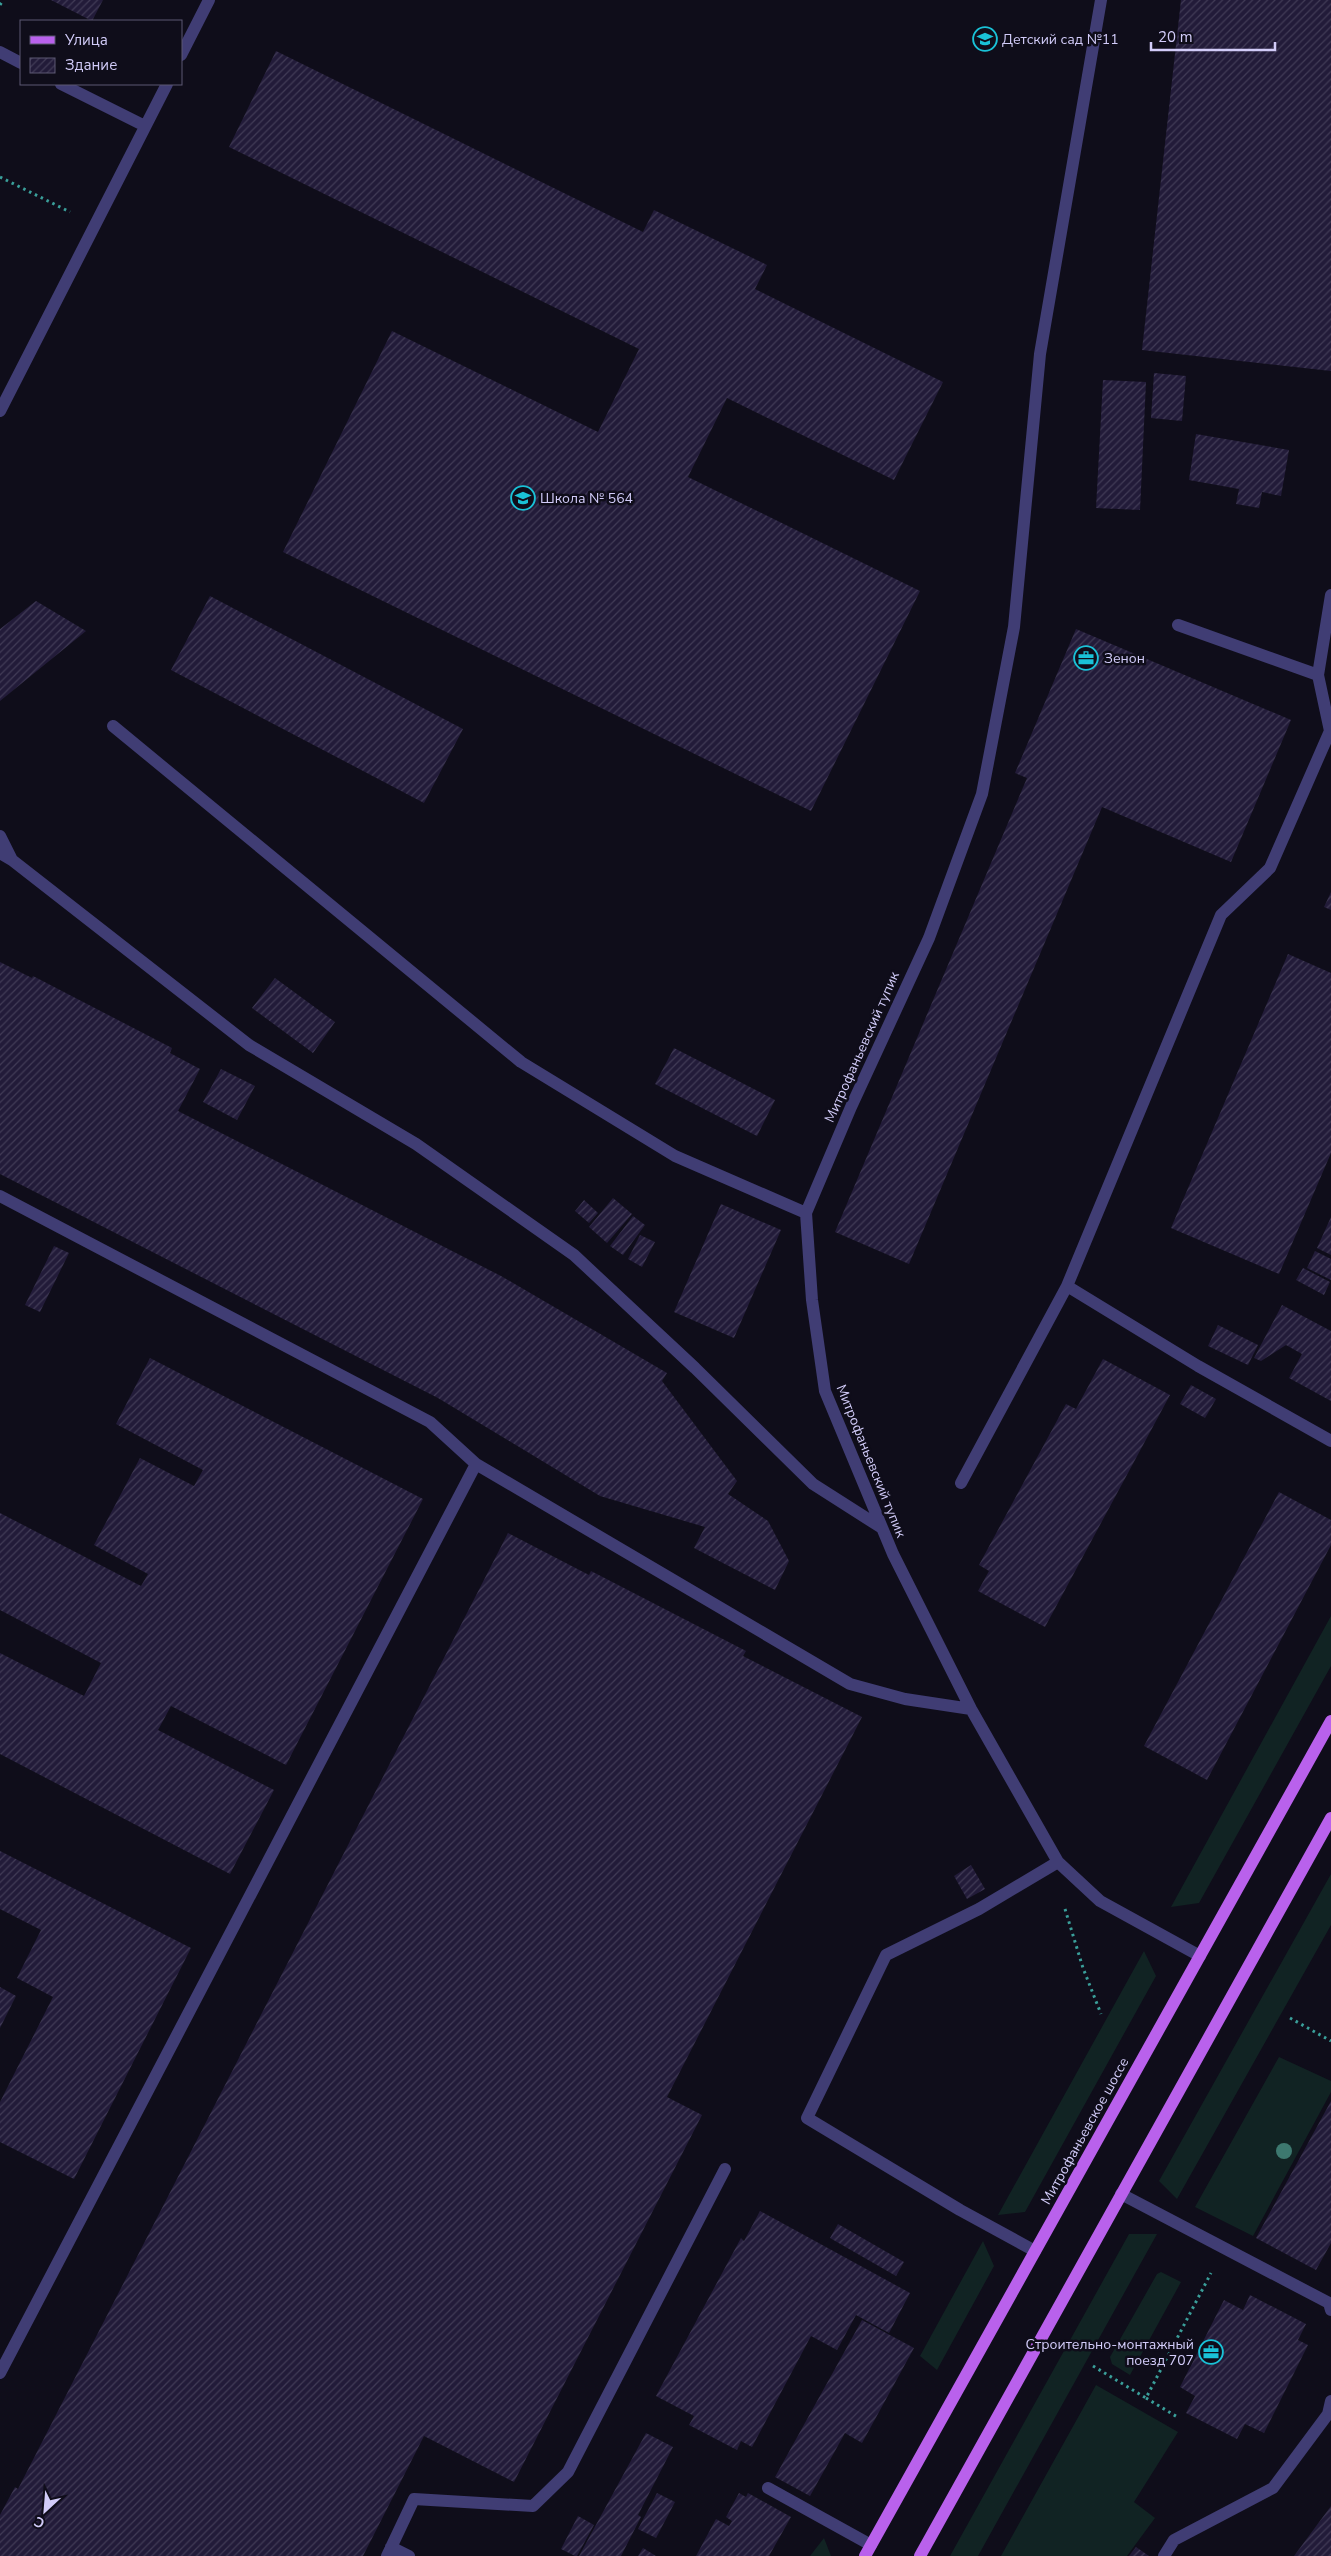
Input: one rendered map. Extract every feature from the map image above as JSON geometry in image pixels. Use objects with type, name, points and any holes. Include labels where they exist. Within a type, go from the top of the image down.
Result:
[{"type":"main road","name":"Митрофаньевское шоссе","points":[[868,2550],[1331,1721]]},
{"type":"main road","points":[[920,2556],[1331,1818]]},
{"type":"street","points":[[182,53],[209,0]]},
{"type":"street","name":"Митрофаньевский тупик","points":[[1101,0],[1040,354],[1014,627],[982,794],[929,938],[851,1107],[806,1213],[812,1300],[825,1391],[893,1554],[970,1709],[1058,1862],[1100,1902],[1200,1956]]},
{"type":"street","points":[[0,52],[20,62]]},
{"type":"street","points":[[63,85],[145,126]]},
{"type":"street","points":[[0,412],[166,85]]},
{"type":"street","points":[[961,1483],[1067,1286],[1220,915],[1270,868],[1330,731],[1318,675],[1331,595]]},
{"type":"street","points":[[1178,625],[1318,675]]},
{"type":"street","points":[[113,726],[521,1062],[675,1156],[806,1213]]},
{"type":"street","points":[[0,836],[12,860]]},
{"type":"street","points":[[0,853],[12,860],[249,1045],[416,1144],[574,1255],[695,1368],[813,1484],[882,1528]]},
{"type":"street","points":[[0,1196],[430,1422],[476,1464],[850,1684],[905,1699],[970,1709]]},
{"type":"street","points":[[1067,1286],[1198,1366],[1331,1440]]},
{"type":"street","points":[[0,2373],[476,1464]]},
{"type":"street","points":[[1035,2251],[960,2210],[807,2118],[886,1955],[979,1909],[1058,1862]]},
{"type":"street","points":[[409,2556],[389,2551],[414,2499],[533,2506],[568,2472],[725,2169]]},
{"type":"street","points":[[1121,2194],[1330,2305]]},
{"type":"street","points":[[1164,2556],[1174,2540],[1273,2488],[1328,2414],[1331,2401]]},
{"type":"street","points":[[768,2488],[868,2550]]},
{"type":"path","points":[[0,5],[2,0]]},
{"type":"path","points":[[0,177],[71,212]]},
{"type":"path","points":[[1058,1862],[1067,1918],[1083,1968],[1102,2014]]},
{"type":"path","points":[[1290,2018],[1331,2040]]},
{"type":"path","points":[[1146,2398],[1224,2248]]},
{"type":"path","points":[[1093,2366],[1179,2418]]},
{"type":"shaded area","points":[[1331,1616],[1331,1666],[1199,1903],[1171,1907]]},
{"type":"shaded area","points":[[1331,1874],[1331,1925],[1177,2199],[1159,2181]]},
{"type":"shaded area","points":[[1144,1951],[1156,1976],[1025,2212],[998,2215]]},
{"type":"shaded area","points":[[1279,2057],[1331,2081],[1331,2092],[1253,2236],[1195,2207]]},
{"type":"shaded area","points":[[1129,2234],[1157,2234],[978,2556],[950,2556]]},
{"type":"shaded area","points":[[983,2241],[994,2266],[937,2370],[920,2356]]},
{"type":"shaded area","points":[[1161,2272],[1181,2282],[1130,2375],[1112,2364],[1110,2357],[1157,2274]]},
{"type":"shaded area","points":[[1096,2385],[1178,2432],[1134,2502],[1155,2518],[1127,2556],[1001,2556]]},
{"type":"shaded area","points":[[824,2538],[831,2556],[810,2556]]},
{"type":"building","points":[[51,0],[103,0],[93,20]]},
{"type":"building","points":[[1181,0],[1331,0],[1331,371],[1142,350]]},
{"type":"building","points":[[276,51],[643,232],[654,210],[767,265],[755,289],[943,382],[894,480],[727,398],[688,477],[920,591],[811,811],[283,552],[392,331],[598,432],[639,349],[229,147]]},
{"type":"building","points":[[1154,373],[1186,376],[1182,421],[1151,418]]},
{"type":"building","points":[[1103,380],[1146,382],[1140,510],[1096,508]]},
{"type":"building","points":[[1196,434],[1289,450],[1281,496],[1262,492],[1259,508],[1236,504],[1239,489],[1189,480]]},
{"type":"building","points":[[210,596],[463,729],[424,803],[171,670]]},
{"type":"building","points":[[36,601],[86,631],[0,701],[0,629]]},
{"type":"building","points":[[1076,629],[1291,720],[1231,862],[1102,807],[909,1264],[835,1232],[1027,778],[1015,773]]},
{"type":"building","points":[[1331,892],[1331,910],[1324,907]]},
{"type":"building","points":[[1288,954],[1331,973],[1331,1153],[1279,1274],[1171,1228]]},
{"type":"building","points":[[0,962],[32,978],[33,976],[172,1048],[170,1053],[200,1069],[178,1111],[501,1276],[667,1373],[662,1381],[737,1481],[728,1494],[768,1521],[789,1561],[775,1590],[694,1548],[705,1527],[600,1496],[438,1398],[0,1174]]},
{"type":"building","points":[[275,978],[335,1022],[313,1053],[252,1008]]},
{"type":"building","points":[[674,1048],[775,1100],[757,1136],[655,1084]]},
{"type":"building","points":[[221,1069],[255,1086],[237,1120],[203,1102]]},
{"type":"building","points":[[613,1198],[632,1214],[607,1243],[589,1227]]},
{"type":"building","points":[[584,1200],[598,1213],[589,1223],[575,1211]]},
{"type":"building","points":[[721,1204],[781,1230],[734,1338],[674,1312]]},
{"type":"building","points":[[633,1216],[645,1225],[623,1255],[610,1246]]},
{"type":"building","points":[[1331,1217],[1331,1255],[1317,1248]]},
{"type":"building","points":[[640,1235],[655,1242],[642,1267],[628,1259]]},
{"type":"building","points":[[54,1246],[69,1253],[40,1312],[25,1305]]},
{"type":"building","points":[[1315,1251],[1331,1259],[1331,1280],[1307,1268]]},
{"type":"building","points":[[1303,1268],[1330,1282],[1324,1295],[1296,1280]]},
{"type":"building","points":[[1282,1305],[1331,1331],[1331,1401],[1289,1378],[1302,1354],[1286,1345],[1261,1361],[1254,1358]]},
{"type":"building","points":[[1218,1325],[1258,1345],[1248,1365],[1208,1346]]},
{"type":"building","points":[[150,1358],[423,1499],[286,1765],[171,1706],[158,1730],[274,1790],[230,1874],[0,1754],[0,1653],[84,1696],[101,1663],[0,1610],[0,1513],[141,1586],[148,1574],[94,1545],[140,1458],[194,1486],[203,1470],[116,1424]]},
{"type":"building","points":[[1103,1359],[1170,1395],[1045,1627],[978,1591],[989,1571],[979,1565],[1066,1404],[1076,1409]]},
{"type":"building","points":[[1191,1385],[1216,1399],[1205,1418],[1180,1404]]},
{"type":"building","points":[[1279,1492],[1331,1520],[1331,1545],[1207,1780],[1144,1746]]},
{"type":"building","points":[[508,1533],[589,1575],[591,1571],[746,1651],[743,1656],[862,1717],[667,2097],[702,2115],[514,2482],[424,2436],[363,2556],[0,2556],[0,2515],[15,2487],[18,2489]]},
{"type":"building","points":[[0,1851],[191,1948],[74,2179],[0,2142],[0,2102],[53,1997],[17,1978],[41,1930],[0,1909]]},
{"type":"building","points":[[971,1865],[985,1889],[967,1899],[954,1876]]},
{"type":"building","points":[[0,1987],[16,1996],[0,2028]]},
{"type":"building","points":[[1331,2101],[1331,2243],[1316,2270],[1256,2238]]},
{"type":"building","points":[[760,2211],[910,2293],[889,2333],[856,2315],[837,2350],[811,2336],[752,2447],[741,2441],[737,2450],[689,2425],[694,2416],[656,2396],[741,2238],[744,2241]]},
{"type":"building","points":[[838,2224],[904,2262],[896,2276],[830,2238]]},
{"type":"building","points":[[1250,2295],[1306,2324],[1298,2340],[1308,2345],[1264,2433],[1245,2424],[1237,2439],[1186,2413],[1195,2396],[1180,2387],[1224,2300],[1243,2310]]},
{"type":"building","points":[[862,2320],[914,2348],[862,2443],[845,2433],[810,2496],[775,2477]]},
{"type":"building","points":[[646,2433],[673,2447],[638,2515],[641,2517],[621,2556],[579,2556]]},
{"type":"building","points":[[657,2493],[675,2502],[656,2538],[638,2529]]},
{"type":"building","points":[[739,2493],[746,2497],[748,2493],[791,2517],[769,2556],[696,2556],[716,2519],[729,2526],[732,2521],[726,2517]]},
{"type":"building","points":[[1331,2506],[1331,2556],[1294,2556]]},
{"type":"building","points":[[578,2516],[594,2525],[577,2556],[575,2556],[561,2549]]},
{"type":"building","points":[[1136,2547],[1149,2556],[1129,2556]]},
{"type":"building","points":[[643,2548],[656,2556],[638,2556]]},
{"type":"place","name":"Детский сад №11","points":[[985,39]]},
{"type":"place","name":"Школа № 564","points":[[523,498]]},
{"type":"place","name":"Зенон","points":[[1086,658]]},
{"type":"place","name":"Строительно-монтажный поезд 707","points":[[1211,2352]]}]
